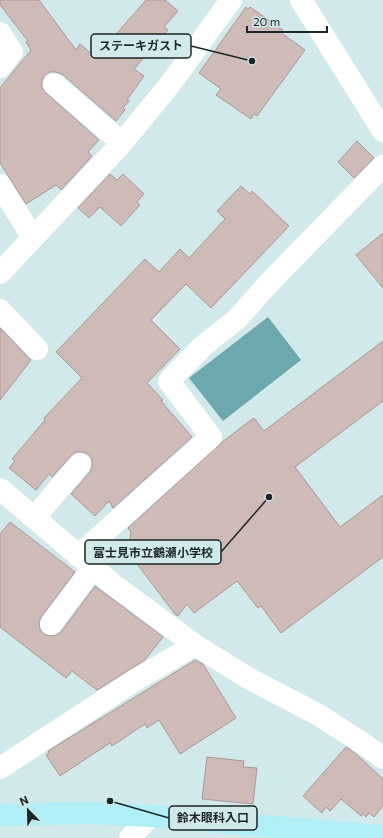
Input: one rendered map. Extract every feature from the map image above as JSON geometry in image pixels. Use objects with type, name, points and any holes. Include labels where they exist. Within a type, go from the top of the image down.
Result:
[{"type":"main road","points":[[0,815],[85,813],[150,816],[291,833],[383,836]]},
{"type":"street","points":[[0,273],[122,143],[171,83],[231,0]]},
{"type":"street","points":[[301,0],[383,132]]},
{"type":"street","points":[[0,33],[12,52],[0,68]]},
{"type":"street","points":[[54,84],[122,143]]},
{"type":"street","points":[[51,624],[86,562],[211,437],[169,381],[203,346],[237,318],[383,166]]},
{"type":"street","points":[[0,185],[33,238]]},
{"type":"street","points":[[0,310],[38,349]]},
{"type":"street","points":[[34,518],[80,464]]},
{"type":"street","points":[[0,490],[86,562],[195,645],[248,678],[317,714],[383,758]]},
{"type":"street","points":[[0,768],[137,679],[195,645]]},
{"type":"street","points":[[130,838],[150,816]]},
{"type":"water","points":[[268,317],[301,360],[223,421],[189,378]]},
{"type":"building","points":[[0,0],[39,0],[76,50],[80,44],[94,56],[97,56],[146,0],[165,0],[178,11],[164,27],[168,30],[134,69],[144,76],[127,100],[129,101],[123,108],[125,110],[116,121],[62,74],[50,72],[44,76],[42,88],[46,93],[99,140],[88,152],[92,156],[61,190],[56,185],[26,204],[0,163],[0,88],[31,50],[26,42],[28,41],[0,5]]},
{"type":"building","points":[[246,7],[248,9],[250,7],[283,30],[280,32],[305,50],[257,116],[254,114],[251,119],[216,95],[221,89],[199,73]]},
{"type":"building","points":[[357,141],[374,158],[354,178],[338,162]]},
{"type":"building","points":[[110,174],[117,180],[123,174],[144,194],[137,202],[140,205],[121,226],[100,207],[89,218],[78,208]]},
{"type":"building","points":[[241,186],[250,194],[252,191],[289,226],[211,308],[186,284],[151,320],[180,349],[147,383],[163,400],[161,401],[192,437],[113,508],[109,501],[95,516],[71,494],[90,472],[92,467],[92,459],[88,454],[76,452],[52,477],[49,474],[36,490],[9,468],[15,461],[12,459],[45,420],[44,418],[82,378],[56,352],[145,259],[159,272],[180,249],[189,258],[225,219],[217,211]]},
{"type":"building","points":[[383,233],[383,288],[356,255]]},
{"type":"building","points":[[0,328],[31,360],[0,400]]},
{"type":"building","points":[[383,341],[383,401],[295,467],[340,527],[383,495],[383,557],[281,633],[261,606],[258,608],[237,581],[194,613],[187,604],[178,616],[175,614],[128,552],[131,532],[128,528],[221,443],[247,423],[254,418],[264,431]]},
{"type":"building","points":[[10,522],[75,572],[41,617],[39,623],[43,634],[50,636],[61,632],[95,586],[163,637],[145,660],[97,690],[72,671],[66,678],[0,627],[0,534]]},
{"type":"building","points":[[195,660],[203,664],[236,718],[180,754],[159,720],[147,728],[145,724],[112,746],[110,743],[60,776],[46,755],[49,753],[48,751]]},
{"type":"building","points":[[346,747],[356,754],[383,779],[383,806],[374,817],[369,813],[366,817],[363,814],[361,816],[341,799],[330,811],[326,807],[322,813],[303,796]]},
{"type":"building","points":[[207,757],[244,761],[243,767],[257,768],[253,804],[202,799]]},
{"type":"place","name":"ステーキガスト","points":[[252,61]]},
{"type":"place","name":"富士見市立鶴瀬小学校","points":[[269,497]]},
{"type":"place","name":"鈴木眼科入口","points":[[110,801]]}]
